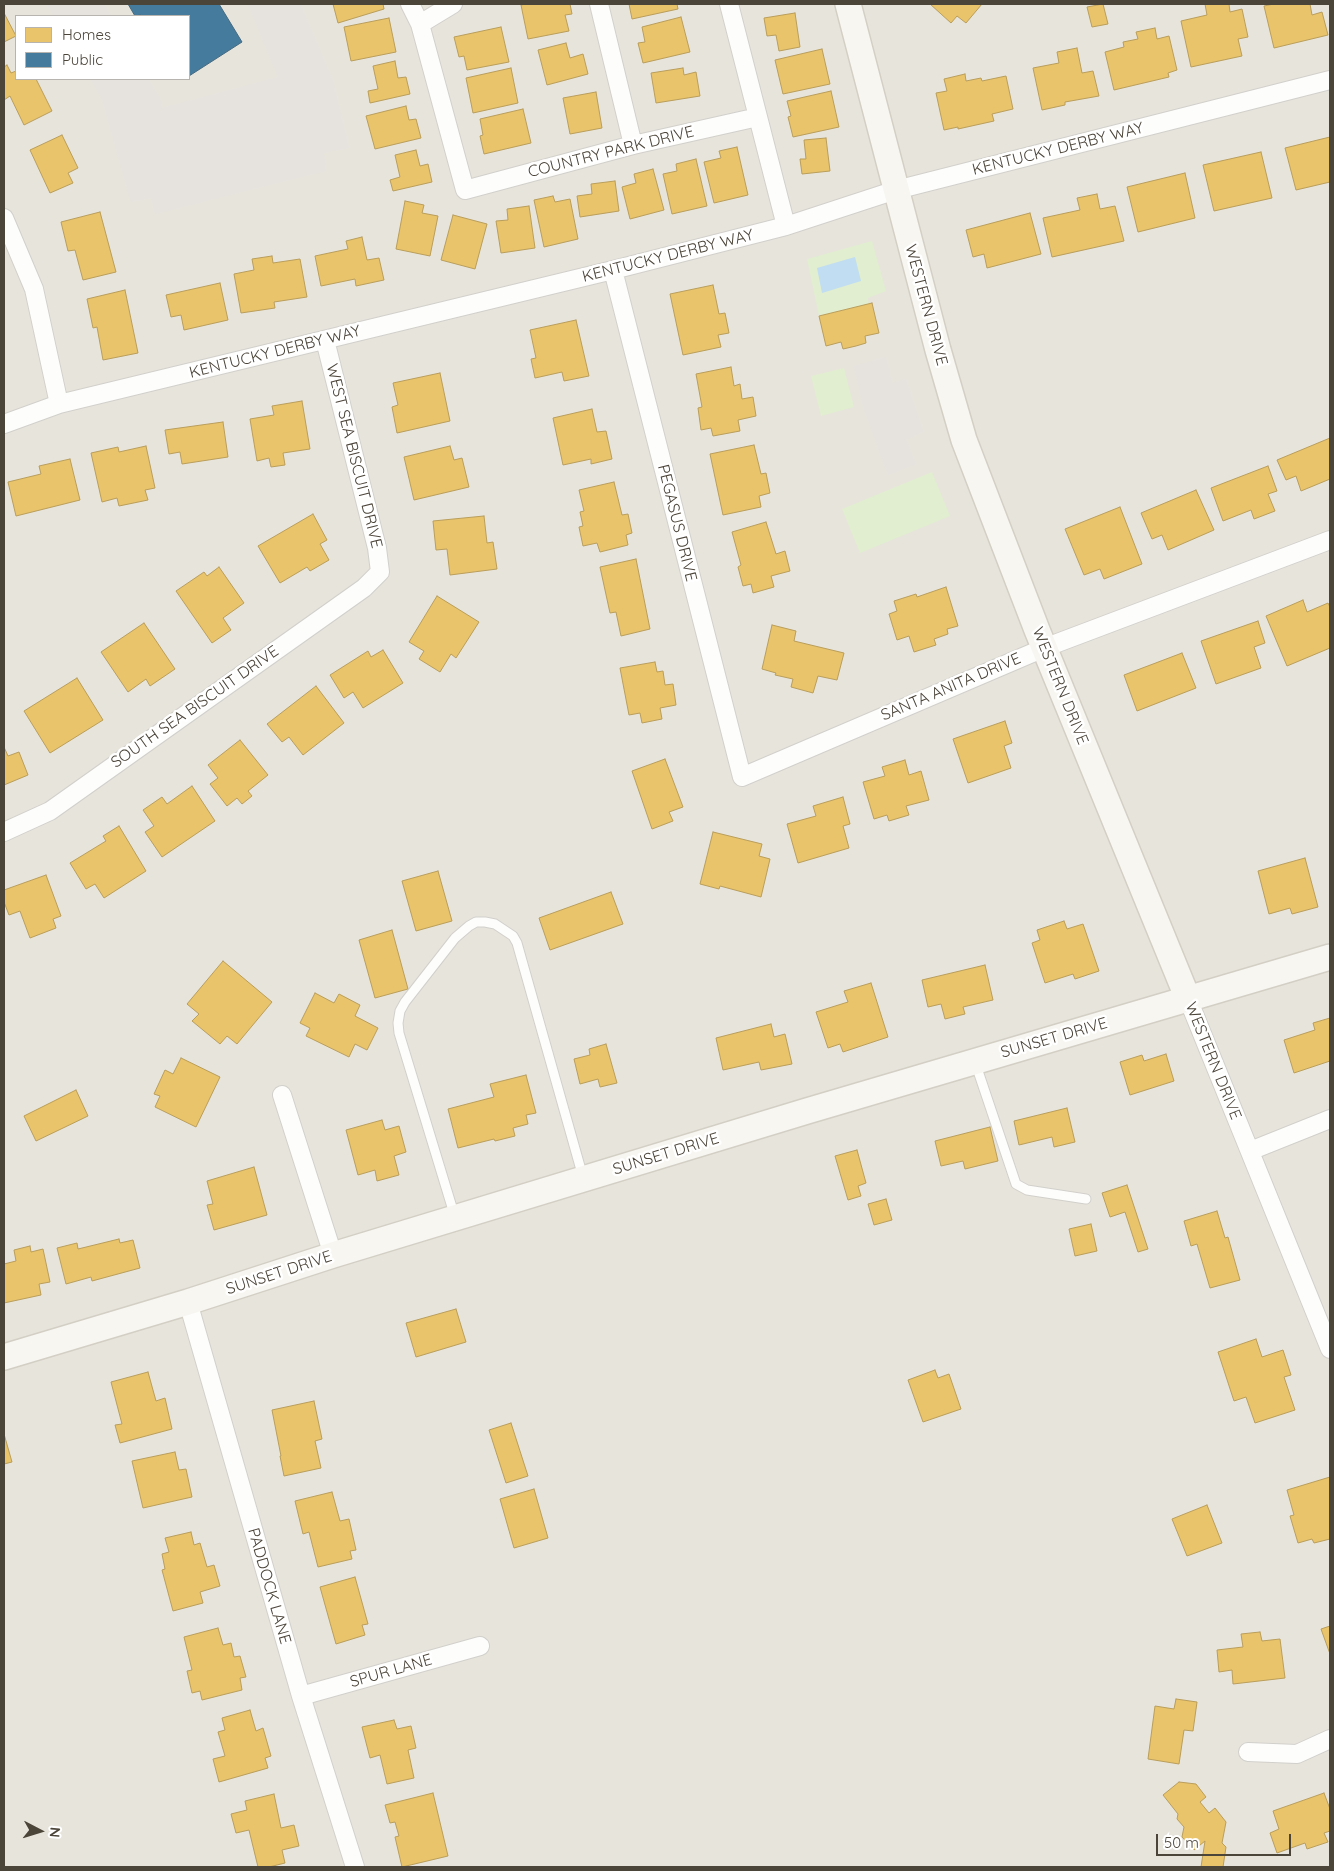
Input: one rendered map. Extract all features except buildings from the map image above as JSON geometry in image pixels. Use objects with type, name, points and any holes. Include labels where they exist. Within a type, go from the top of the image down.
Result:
[{"type":"main road","name":"WESTERN DRIVE","points":[[848,4],[938,350],[964,440],[1044,648],[1188,999]]},
{"type":"main road","name":"SUNSET DRIVE","points":[[4,1357],[584,1179],[1330,957]]},
{"type":"street","points":[[410,4],[420,24],[453,4]]},
{"type":"street","points":[[599,4],[634,145]]},
{"type":"street","points":[[729,4],[786,226]]},
{"type":"street","name":"COUNTRY PARK DRIVE","points":[[420,24],[465,190],[634,145],[758,117]]},
{"type":"street","name":"KENTUCKY DERBY WAY","points":[[4,424],[60,404],[613,270],[786,226],[896,190],[1330,80]]},
{"type":"street","points":[[4,218],[34,289],[60,404]]},
{"type":"street","name":"PEGASUS DRIVE","points":[[613,270],[742,777]]},
{"type":"street","name":"WEST SEA BISCUIT DRIVE","points":[[325,340],[377,548],[380,572]]},
{"type":"street","name":"SANTA ANITA DRIVE","points":[[742,777],[1044,648],[1330,540]]},
{"type":"street","name":"SOUTH SEA BISCUIT DRIVE","points":[[4,832],[50,811],[364,588],[380,572]]},
{"type":"street","name":"WESTERN DRIVE","points":[[1188,999],[1330,1349]]},
{"type":"street","points":[[282,1096],[333,1256]]},
{"type":"street","points":[[1250,1151],[1330,1119]]},
{"type":"street","name":"PADDOCK LANE","points":[[188,1302],[301,1696],[355,1867]]},
{"type":"street","name":"SPUR LANE","points":[[301,1696],[480,1646]]},
{"type":"street","points":[[1248,1752],[1297,1754],[1330,1739]]},
{"type":"lane","points":[[456,1218],[399,1033],[398,1023],[400,1012],[405,1002],[456,938],[476,922],[485,922],[500,927],[513,936],[517,943],[584,1179]]},
{"type":"lane","points":[[974,1062],[1016,1184],[1027,1190],[1086,1199]]},
{"type":"shaded area","points":[[4,4],[1330,4],[1330,1867],[4,1867]]},
{"type":"shaded area","points":[[47,4],[104,4],[110,15],[53,15]]},
{"type":"shaded area","points":[[248,4],[300,4],[333,81],[349,148],[324,153],[326,171],[155,214],[151,198],[131,202],[102,99],[92,80],[149,80],[161,101],[162,108],[278,77]]},
{"type":"shaded area","points":[[886,357],[892,383],[906,379],[923,432],[906,440],[916,464],[888,475],[863,406],[854,366]]},
{"type":"green space","points":[[872,241],[886,291],[868,298],[869,304],[819,316],[807,259]]},
{"type":"green space","points":[[844,368],[854,407],[821,416],[811,376]]},
{"type":"green space","points":[[932,472],[950,516],[860,553],[842,509]]},
{"type":"water","points":[[855,257],[861,281],[822,293],[817,268]]}]
